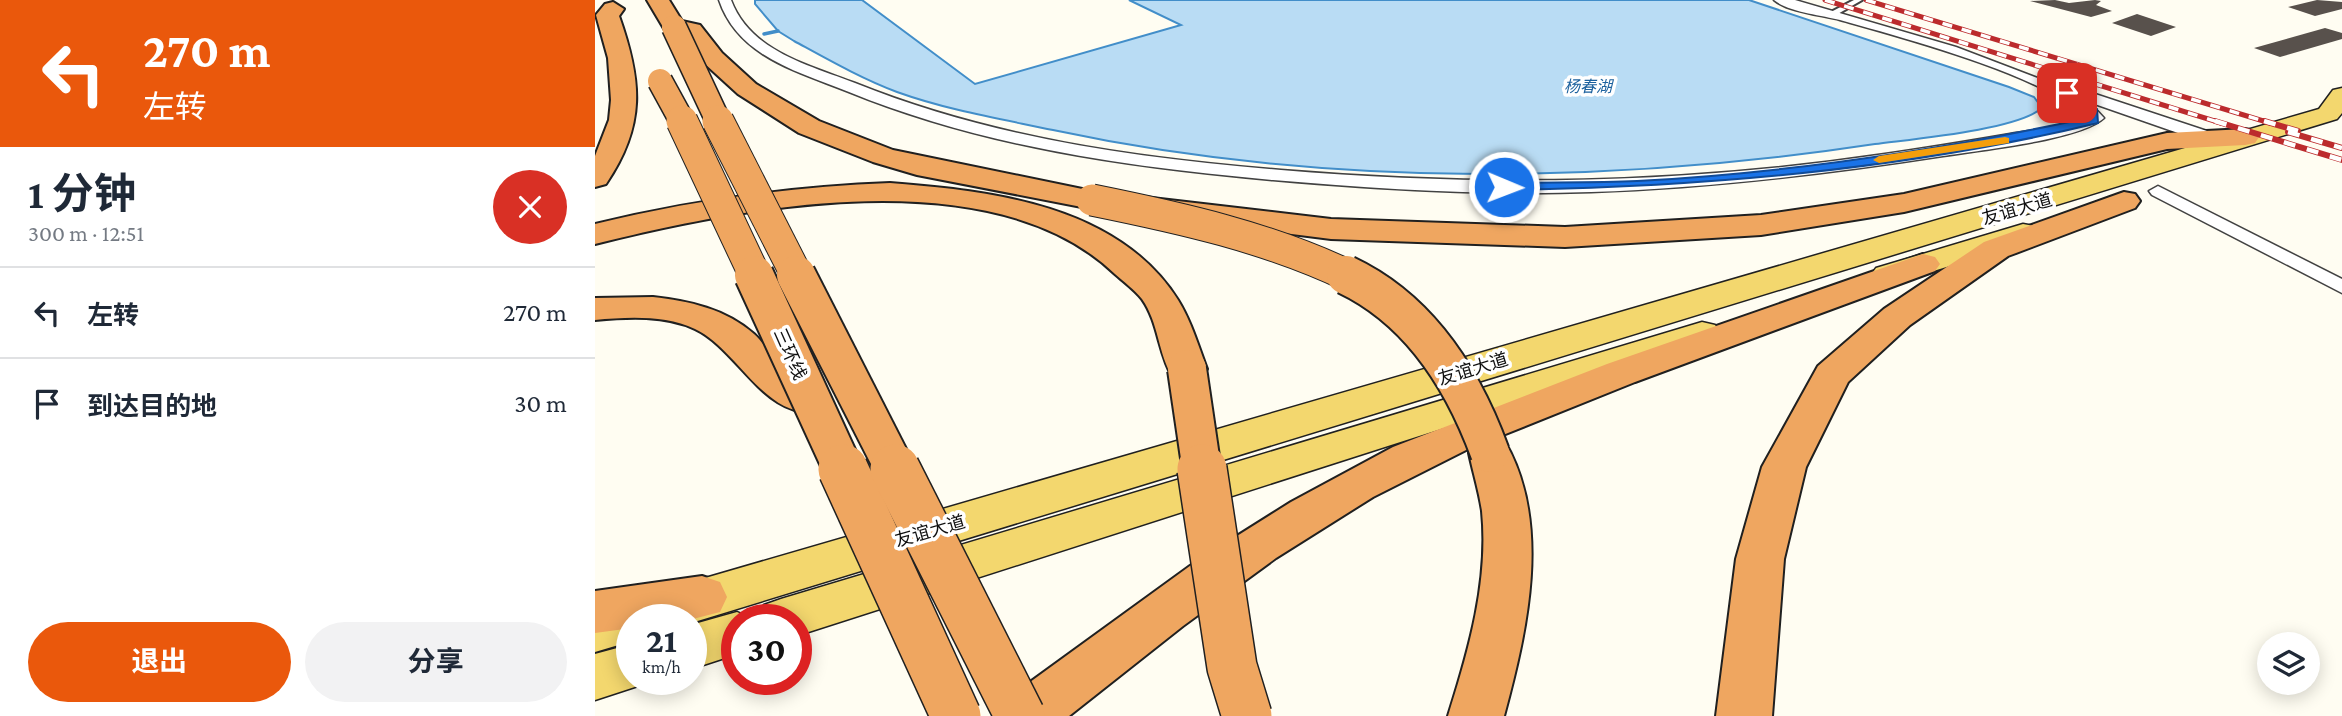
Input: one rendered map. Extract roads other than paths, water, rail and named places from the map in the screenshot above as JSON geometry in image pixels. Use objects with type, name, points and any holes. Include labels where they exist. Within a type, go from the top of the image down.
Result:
[{"type":"highway","name":"三环线","points":[[611,4],[698,151],[956,716]]},
{"type":"highway","points":[[595,178],[615,148],[624,123],[627,98],[607,15],[611,4]]},
{"type":"highway","points":[[666,14],[692,30],[713,58],[747,89],[809,127],[835,139],[917,166],[1197,221],[1258,237],[1317,259],[1383,296],[1448,364],[1476,416],[1490,453],[1505,514],[1507,560],[1490,668],[1476,716]]},
{"type":"highway","points":[[666,14],[1020,716]]},
{"type":"highway","points":[[1092,200],[1331,229],[1496,237],[1565,237],[1761,225],[1905,203],[2200,137],[2245,137]]},
{"type":"highway","points":[[595,234],[737,205],[796,197],[923,193],[974,197],[1025,209],[1085,233],[1125,260],[1155,291],[1172,322],[1187,369],[1232,667],[1247,716]]},
{"type":"highway","points":[[1744,716],[1763,545],[1784,467],[1832,374],[1897,317],[1996,249],[2141,196]]},
{"type":"highway","points":[[1027,716],[1130,634],[1267,538],[1410,457],[1700,342],[1837,297],[1923,264]]},
{"type":"highway","points":[[595,309],[655,307],[695,316],[727,331],[771,379],[811,400]]},
{"type":"highway","points":[[595,612],[702,597]]},
{"type":"main road","name":"友谊大道","points":[[595,631],[2339,111]]},
{"type":"main road","name":"友谊大道","points":[[812,610],[2141,196],[2339,111]]},
{"type":"main road","points":[[595,677],[616,671]]},
{"type":"street","points":[[725,0],[731,17],[750,40],[787,60],[892,105],[1003,135],[1083,151],[1290,176],[1530,187],[1690,181],[1849,164],[1981,145],[2085,124],[2096,118],[2093,111]]},
{"type":"street","points":[[1780,0],[1833,13],[2053,86],[2115,103],[2200,137]]},
{"type":"street","points":[[2053,86],[2093,111],[2139,119],[2200,137]]},
{"type":"street","points":[[2141,196],[2342,286]]},
{"type":"lane","points":[[1833,13],[1859,0]]},
{"type":"water","name":"杨春湖","points":[[755,0],[862,0],[975,84],[1181,25],[1129,0],[1749,0],[2009,87],[2034,97],[2042,108],[2011,122],[1963,132],[1773,158],[1670,167],[1567,173],[1463,174],[1256,162],[1154,149],[1053,130],[974,114],[897,92],[845,68],[778,31],[755,4]]},
{"type":"waterway","points":[[764,34],[778,31]]},
{"type":"railway","points":[[1825,0],[2221,123]]},
{"type":"railway","points":[[1866,0],[2270,123]]},
{"type":"railway","points":[[2215,121],[2342,160]]},
{"type":"railway","points":[[2264,121],[2298,131]]},
{"type":"railway","points":[[2288,132],[2342,148]]}]
